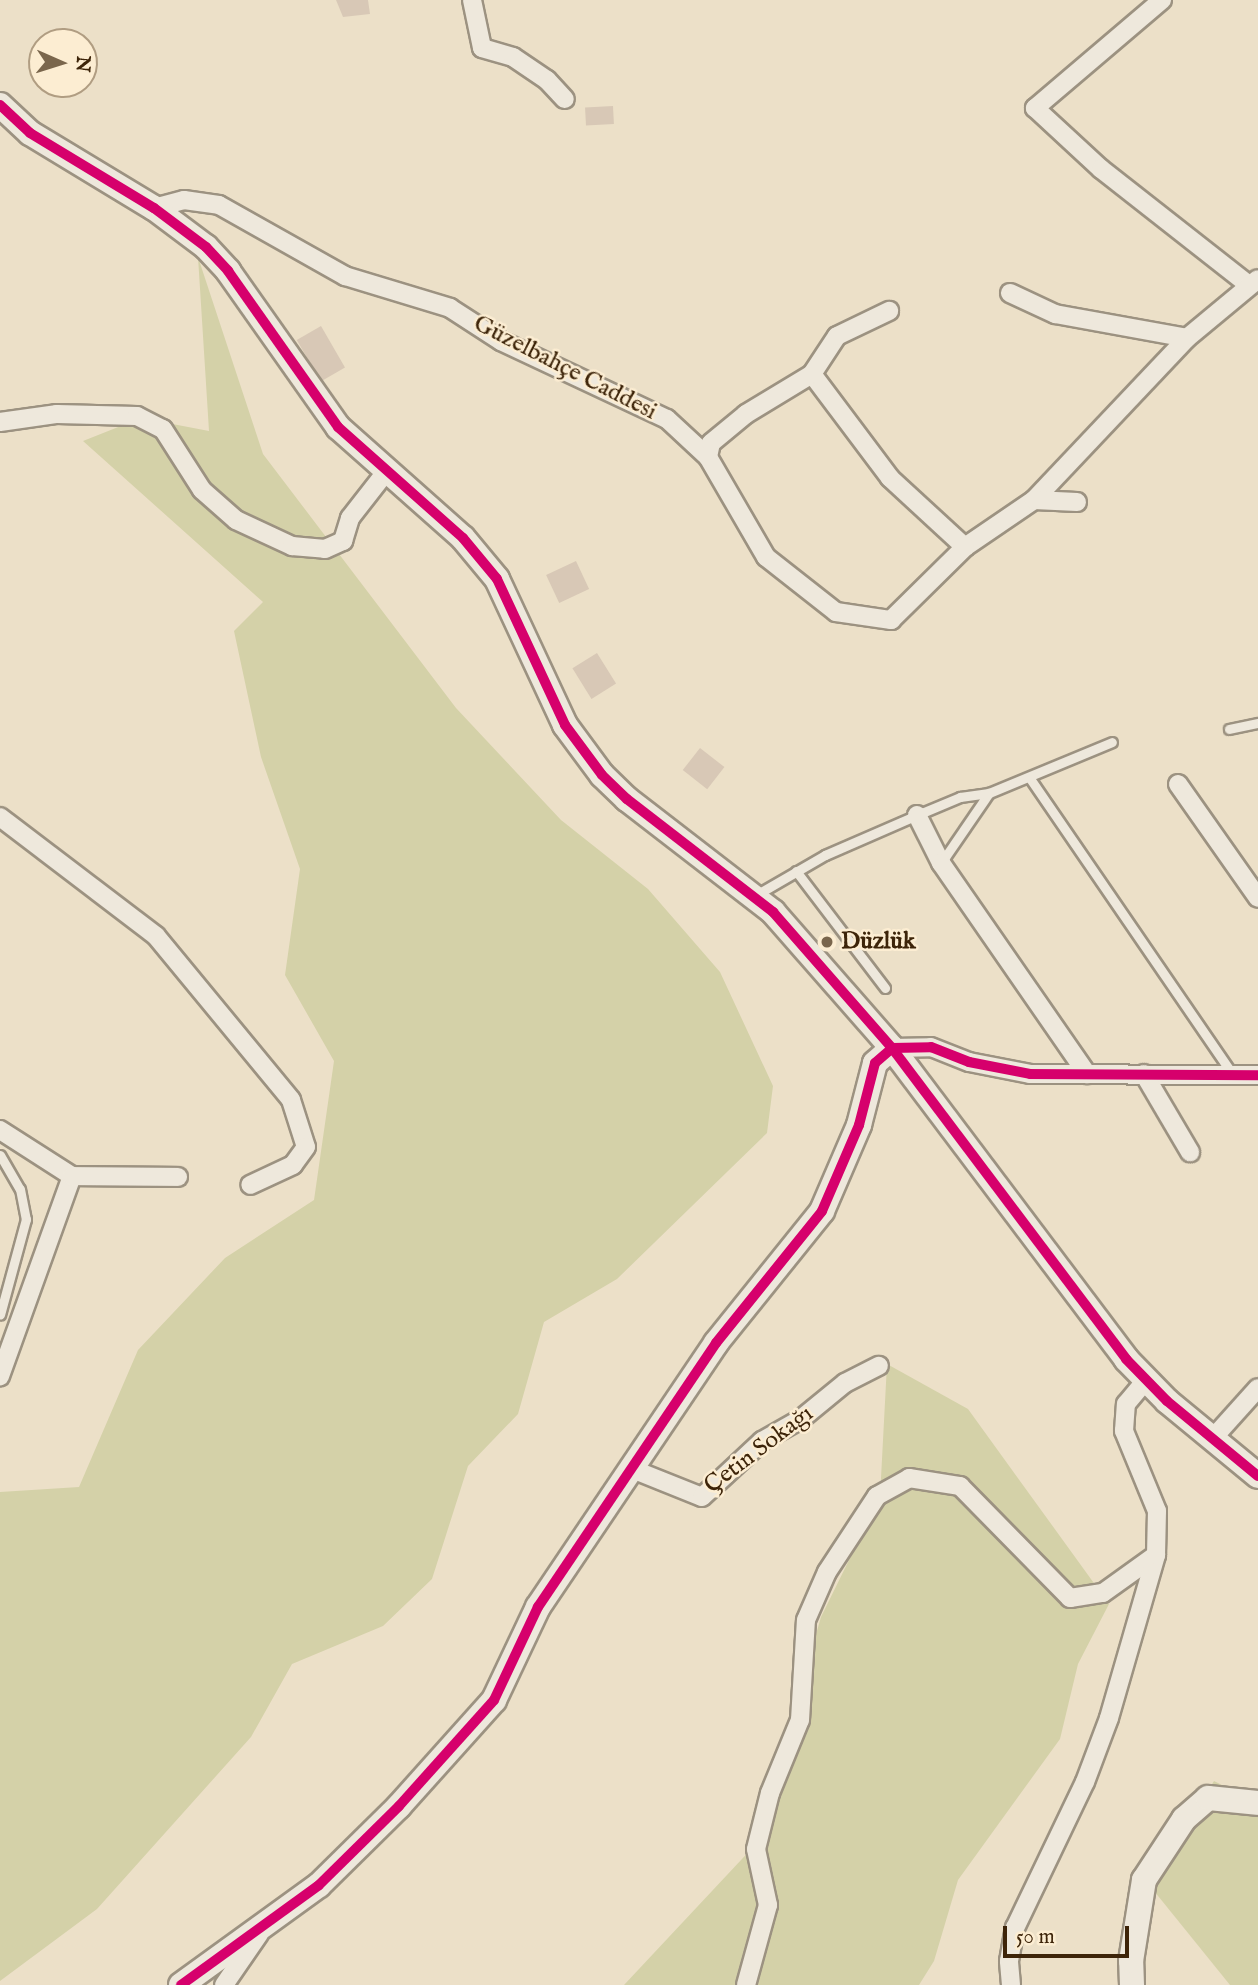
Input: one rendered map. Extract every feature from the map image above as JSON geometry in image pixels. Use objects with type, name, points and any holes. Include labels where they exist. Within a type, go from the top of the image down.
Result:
[{"type":"street","points":[[472,0],[482,48],[513,57],[547,80],[565,99]]},
{"type":"street","points":[[812,374],[890,478],[965,547],[1034,500],[1187,338],[1254,282],[1101,169],[1035,108],[1162,0]]},
{"type":"street","points":[[0,106],[30,133],[154,208],[206,247],[228,271],[315,399],[386,472],[463,538],[497,579],[565,725],[602,775],[627,799],[754,896],[891,1048],[1145,1381],[1258,1476]]},
{"type":"street","name":"Güzelbahçe Caddesi","points":[[154,208],[184,200],[219,205],[345,276],[450,309],[501,341],[667,419],[708,457],[766,557],[836,612],[891,620],[965,547]]},
{"type":"street","points":[[1010,293],[1055,314],[1187,338]]},
{"type":"street","points":[[708,457],[711,443],[746,414],[812,374],[837,336],[889,311]]},
{"type":"street","points":[[0,422],[57,414],[137,415],[163,429],[202,489],[236,520],[292,546],[325,549],[343,541],[351,519],[386,472]]},
{"type":"street","points":[[1034,500],[1077,502]]},
{"type":"street","points":[[1178,784],[1258,898]]},
{"type":"street","points":[[917,815],[941,863],[1087,1074]]},
{"type":"street","points":[[0,817],[156,936],[292,1100],[306,1147],[293,1165],[250,1185]]},
{"type":"street","points":[[181,1985],[265,1925],[339,1865],[494,1700],[538,1607],[716,1343],[821,1211],[859,1125],[874,1063],[891,1048],[931,1047],[969,1062],[1030,1074],[1258,1075]]},
{"type":"street","points":[[1144,1074],[1190,1152]]},
{"type":"street","points":[[0,1130],[72,1177],[178,1177]]},
{"type":"street","points":[[0,1376],[72,1177]]},
{"type":"street","name":"Çetin Sokağı","points":[[632,1469],[702,1497],[762,1441],[801,1419],[845,1383],[879,1366]]},
{"type":"street","points":[[1011,1985],[1009,1961],[1015,1928],[1086,1782],[1109,1718],[1156,1555],[1158,1529],[1153,1496],[1124,1431],[1126,1404],[1145,1381]]},
{"type":"street","points":[[1213,1438],[1250,1393],[1258,1388]]},
{"type":"street","points":[[746,1985],[768,1905],[756,1849],[770,1793],[800,1720],[806,1620],[827,1572],[877,1496],[909,1478],[960,1486],[1070,1598],[1103,1593],[1156,1555]]},
{"type":"street","points":[[1132,1985],[1144,1880],[1184,1819],[1208,1798],[1258,1803]]},
{"type":"street","points":[[224,1985],[265,1925]]},
{"type":"lane","points":[[1229,729],[1258,723]]},
{"type":"lane","points":[[754,896],[796,871],[917,815],[960,797],[989,793],[1112,743]]},
{"type":"lane","points":[[1029,777],[1233,1075]]},
{"type":"lane","points":[[941,863],[989,793]]},
{"type":"lane","points":[[796,871],[886,988]]},
{"type":"lane","points":[[0,1155],[20,1189],[26,1219],[0,1315]]},
{"type":"shaded area","points":[[198,257],[263,454],[456,708],[561,820],[648,889],[720,972],[773,1086],[767,1133],[617,1279],[544,1322],[518,1414],[468,1466],[432,1579],[383,1626],[292,1664],[251,1737],[97,1909],[0,1981],[0,1492],[79,1487],[138,1350],[225,1258],[314,1200],[334,1061],[285,975],[300,869],[261,757],[234,631],[263,602],[83,441],[141,418],[209,431]]},
{"type":"shaded area","points":[[887,1364],[968,1409],[1109,1604],[1078,1664],[1060,1739],[958,1880],[934,1961],[919,1985],[624,1985],[756,1844],[821,1617],[880,1497]]},
{"type":"shaded area","points":[[1214,1781],[1258,1803],[1258,1985],[1230,1985],[1150,1886]]},
{"type":"building","points":[[336,0],[368,0],[370,14],[343,17]]},
{"type":"building","points":[[613,106],[614,124],[586,125],[585,107]]},
{"type":"building","points":[[321,326],[345,368],[321,382],[297,340]]},
{"type":"building","points":[[576,561],[589,589],[559,603],[546,575]]},
{"type":"building","points":[[597,653],[616,684],[591,699],[572,668]]},
{"type":"building","points":[[700,748],[724,767],[707,789],[683,770]]},
{"type":"cycle path","points":[[0,105],[30,133],[154,208],[206,247],[228,271],[338,427],[463,538],[497,579],[565,725],[602,775],[627,799],[773,912],[892,1048],[1126,1359],[1167,1401],[1258,1476]]},
{"type":"cycle path","points":[[181,1985],[319,1885],[399,1806],[494,1700],[538,1607],[716,1343],[822,1211],[859,1125],[875,1063],[892,1048],[931,1047],[969,1062],[1030,1074],[1258,1075]]},
{"type":"place","name":"Düzlük","points":[[827,942]]}]
